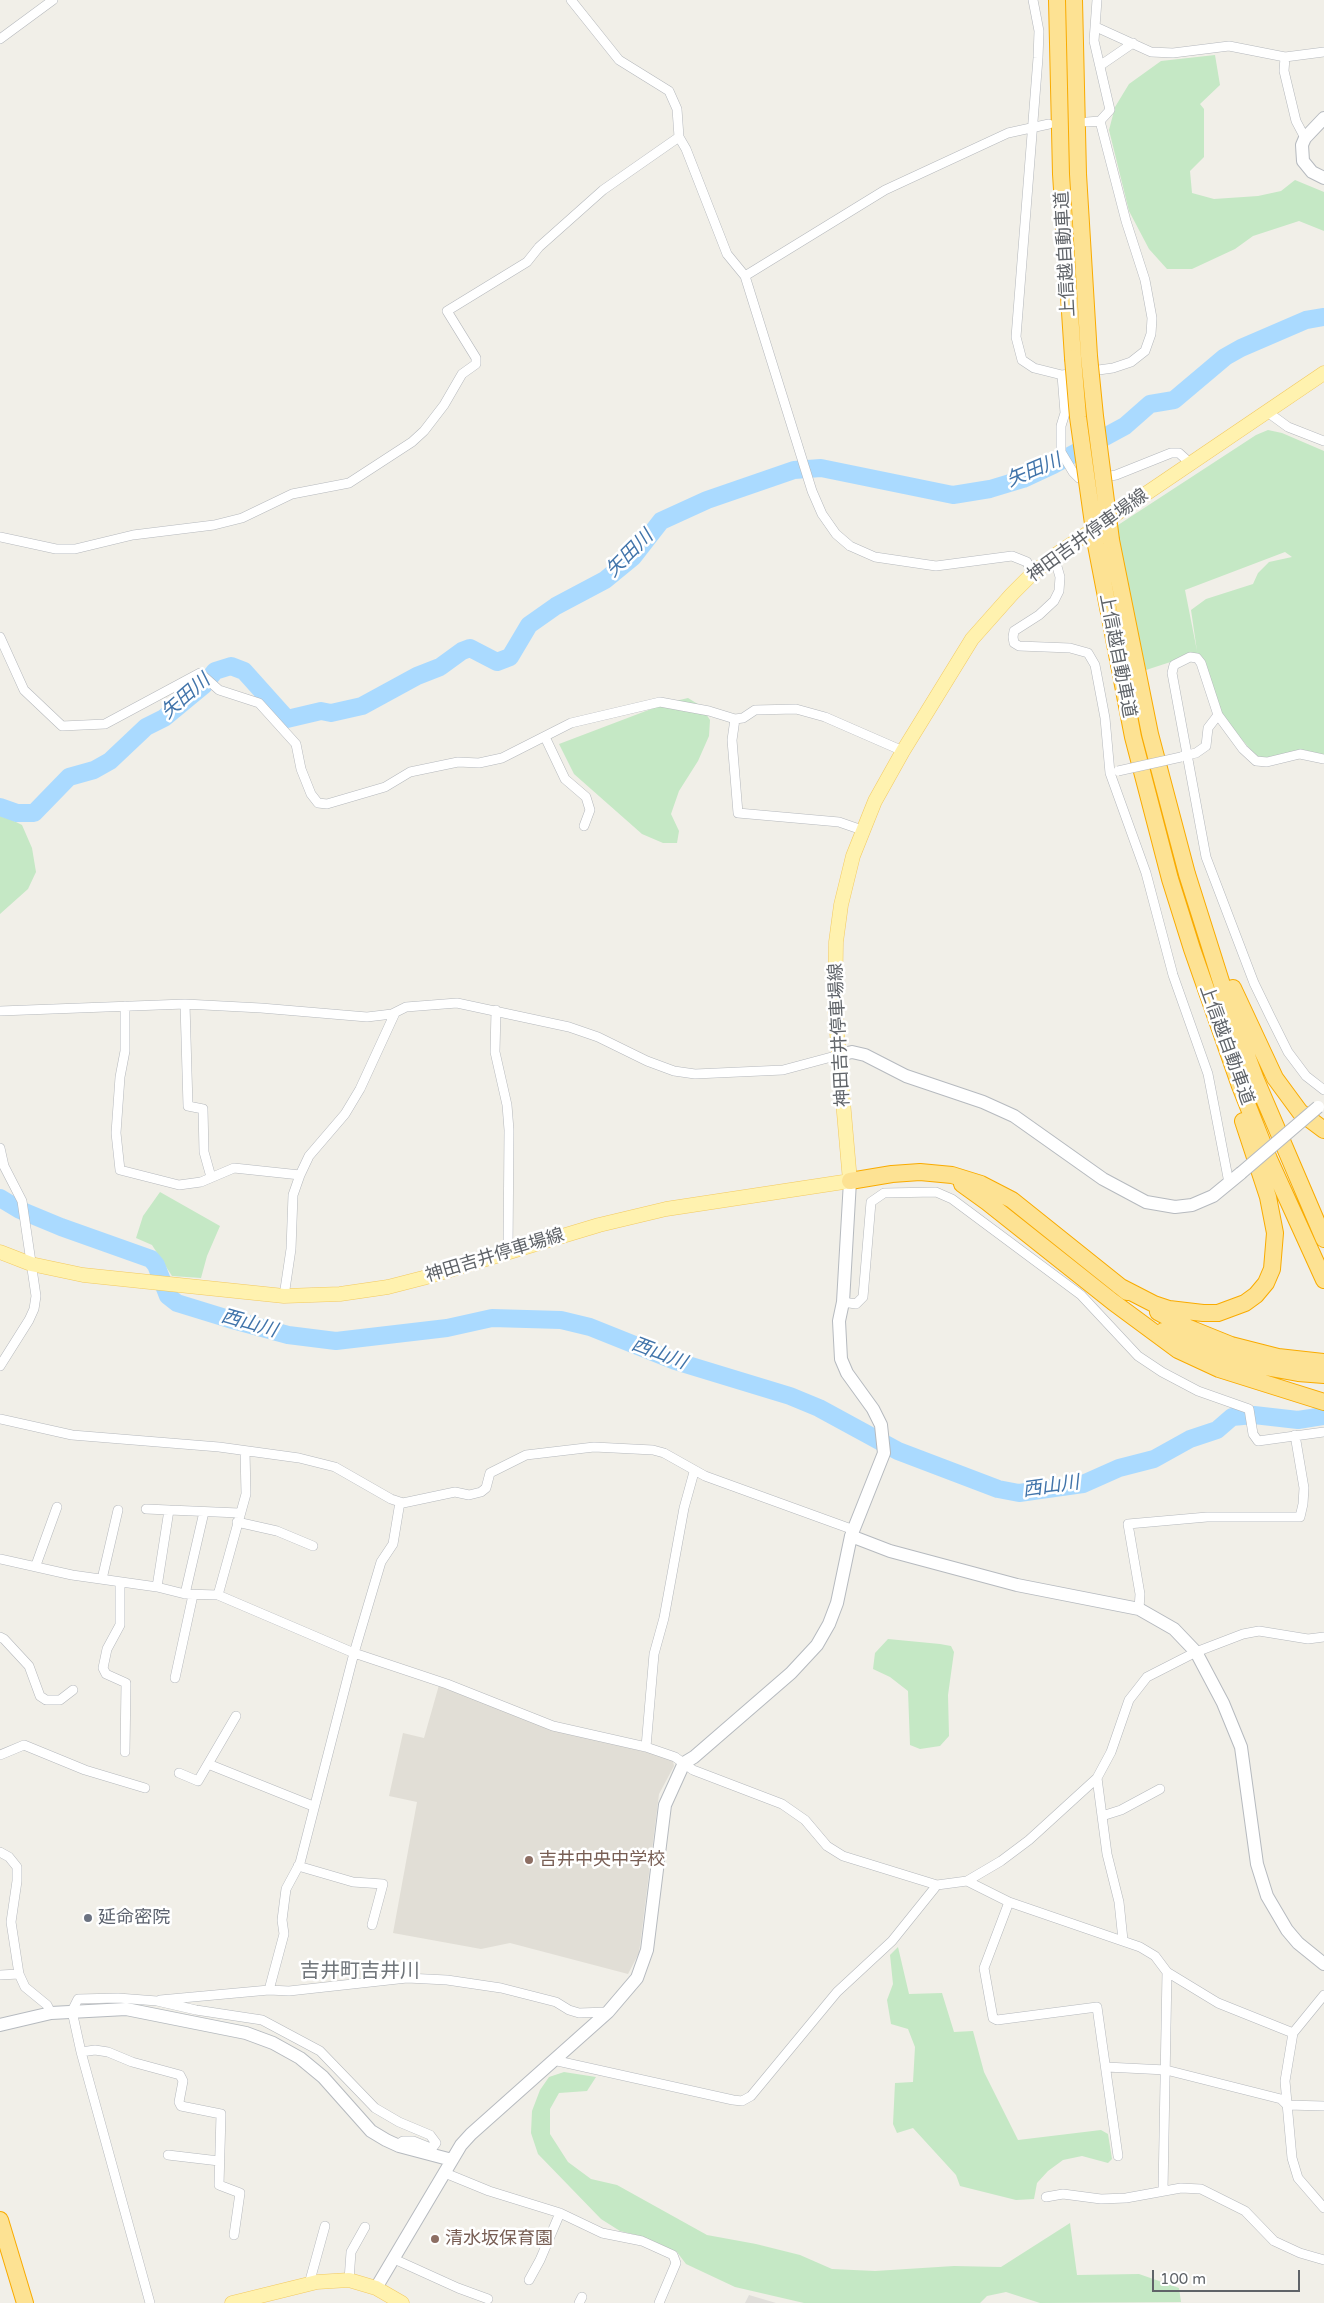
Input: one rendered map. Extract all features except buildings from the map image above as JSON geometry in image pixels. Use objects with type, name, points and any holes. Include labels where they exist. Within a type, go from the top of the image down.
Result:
[{"type":"highway","name":"上信越自動車道","points":[[1057,0],[1061,174],[1081,357]]},
{"type":"highway","name":"上信越自動車道","points":[[1074,0],[1081,357],[1079,426],[1104,542],[1166,802],[1205,934],[1234,1019],[1285,1152],[1324,1240]]},
{"type":"highway","name":"上信越自動車道","points":[[1104,542],[1129,718],[1170,879],[1208,999],[1240,1086],[1269,1159],[1324,1280]]},
{"type":"highway","points":[[1166,802],[1214,940],[1263,1054],[1288,1097],[1300,1112],[1324,1130]]},
{"type":"highway","points":[[1119,1286],[1154,1304],[1169,1309],[1203,1314],[1218,1313],[1245,1303],[1256,1295],[1266,1283],[1272,1269],[1275,1252],[1275,1233],[1268,1198],[1184,938],[1170,879]]},
{"type":"highway","points":[[850,1181],[906,1173],[935,1173],[981,1184],[1012,1200],[1087,1258],[1119,1286],[1184,1326],[1231,1345],[1278,1357],[1324,1362]]},
{"type":"highway","points":[[935,1173],[961,1184],[987,1202],[1134,1318],[1178,1350],[1219,1370],[1320,1400]]},
{"type":"highway","points":[[1134,1318],[1228,1357],[1277,1370],[1324,1375]]},
{"type":"highway","points":[[0,2220],[25,2303]]},
{"type":"main road","name":"神田吉井停車場線","points":[[0,1252],[31,1264],[83,1275],[284,1296],[340,1294],[388,1287],[599,1225],[666,1209],[850,1181],[834,977],[836,942],[846,878],[862,830],[903,751],[972,639],[1032,574],[1054,556],[1324,372]]},
{"type":"main road","points":[[232,2303],[310,2284],[350,2280],[402,2303]]},
{"type":"street","points":[[0,39],[53,0]]},
{"type":"street","points":[[571,0],[619,60],[669,91],[677,109],[679,137],[686,149],[727,254],[745,276],[812,491],[822,514],[836,534],[850,546],[875,557],[936,566],[1012,556],[1026,562],[1032,574]]},
{"type":"street","points":[[1033,0],[1039,31],[1016,337],[1022,360],[1034,368],[1062,375],[1113,368],[1131,362],[1145,351],[1151,334],[1152,318],[1145,280],[1126,221],[1100,121]]},
{"type":"street","points":[[1087,122],[1100,121],[1110,110],[1094,41],[1097,0]]},
{"type":"street","points":[[1096,28],[1152,52],[1174,53],[1229,46],[1285,57],[1324,52]]},
{"type":"street","points":[[1101,65],[1134,43]]},
{"type":"street","points":[[1285,57],[1284,71],[1296,121],[1305,138]]},
{"type":"street","points":[[1324,118],[1305,138],[1302,145],[1303,161],[1312,172],[1324,178]]},
{"type":"street","points":[[745,276],[885,190],[1008,133],[1033,126],[1050,124]]},
{"type":"street","points":[[0,536],[56,550],[75,549],[102,544],[132,535],[214,526],[242,518],[292,494],[349,483],[412,442],[424,431],[444,405],[462,374],[476,364],[476,358],[447,311],[527,262],[539,247],[603,190],[679,137]]},
{"type":"street","points":[[1062,375],[1065,413],[1061,426],[1061,452],[1073,472],[1079,478],[1089,480],[1116,475],[1171,452],[1179,452],[1190,462]]},
{"type":"street","points":[[1266,411],[1288,427],[1324,441]]},
{"type":"street","points":[[1054,556],[1060,577],[1059,591],[1054,601],[1039,615],[1014,631],[1012,638],[1014,643],[1019,646],[1070,648],[1088,653],[1099,680],[1114,772],[1146,873],[1173,975],[1208,1074],[1229,1183]]},
{"type":"street","points":[[0,637],[24,690],[62,726],[105,724],[200,673],[219,690],[259,703],[296,744],[301,769],[311,794],[318,802],[326,804],[386,787],[410,772],[458,762],[479,763],[502,758],[571,722],[660,702],[735,718],[743,718],[755,710],[796,709],[825,717],[903,751]]},
{"type":"street","points":[[1324,759],[1314,755],[1300,754],[1267,762],[1256,761],[1243,749],[1218,715],[1201,663],[1197,658],[1190,657],[1174,664],[1172,673],[1185,756],[1206,857],[1254,983],[1288,1052],[1306,1076],[1324,1090]]},
{"type":"street","points":[[1114,772],[1185,756],[1202,750],[1206,746],[1208,728],[1218,715]]},
{"type":"street","points":[[735,718],[732,740],[738,813],[839,822],[862,830]]},
{"type":"street","points":[[545,737],[564,779],[586,798],[590,810],[584,826]]},
{"type":"street","points":[[0,1011],[185,1004],[367,1017],[395,1013],[406,1007],[457,1003],[569,1027],[598,1036],[647,1061],[674,1071],[695,1074],[783,1070],[852,1052],[865,1056],[906,1076],[983,1102],[1014,1116],[1103,1179],[1146,1202],[1175,1207],[1192,1205],[1213,1196],[1321,1104]]},
{"type":"street","points":[[185,1004],[188,1106],[203,1110],[204,1152],[211,1177]]},
{"type":"street","points":[[125,1006],[125,1051],[120,1077],[116,1133],[120,1170],[178,1185],[201,1182],[234,1168],[300,1175]]},
{"type":"street","points":[[496,1010],[495,1052],[507,1105],[509,1130],[508,1252]]},
{"type":"street","points":[[284,1296],[291,1249],[293,1195],[300,1175],[309,1156],[345,1114],[360,1089],[395,1013]]},
{"type":"street","points":[[0,1148],[4,1166],[22,1201],[36,1296],[34,1309],[0,1366]]},
{"type":"street","points":[[383,2295],[394,2259],[452,2160],[471,2134],[608,2012],[633,1983],[644,1963],[649,1936],[661,1822],[670,1789],[684,1763],[694,1757],[791,1673],[817,1645],[829,1624],[837,1603],[853,1533],[884,1453],[884,1438],[874,1409],[848,1373],[841,1359],[839,1321],[843,1302],[850,1181]]},
{"type":"street","points":[[843,1302],[856,1304],[863,1297],[871,1202],[884,1193],[936,1192],[952,1199],[1081,1295],[1138,1356],[1162,1372],[1198,1390],[1250,1409],[1253,1434],[1258,1441],[1324,1432]]},
{"type":"street","points":[[0,1419],[72,1435],[245,1451],[299,1458],[335,1468],[390,1499],[400,1502],[455,1492],[469,1495],[475,1493],[486,1488],[490,1473],[526,1455],[594,1447],[653,1450],[664,1453],[694,1472],[853,1533],[890,1551],[1016,1585],[1140,1609],[1174,1629],[1196,1652],[1223,1703],[1241,1746],[1257,1864],[1267,1896],[1282,1923],[1298,1942],[1324,1964]]},
{"type":"street","points":[[1140,1609],[1140,1594],[1128,1524],[1206,1517],[1300,1516],[1304,1504],[1304,1488],[1295,1435]]},
{"type":"street","points":[[218,1595],[246,1494],[245,1451]]},
{"type":"street","points":[[646,1747],[654,1654],[664,1618],[684,1508],[694,1472]]},
{"type":"street","points":[[269,1990],[284,1934],[282,1920],[286,1889],[298,1866],[354,1653],[381,1562],[392,1544],[400,1502]]},
{"type":"street","points":[[36,1565],[57,1507]]},
{"type":"street","points":[[146,1509],[204,1512],[238,1518],[313,1546]]},
{"type":"street","points":[[102,1579],[118,1510]]},
{"type":"street","points":[[158,1587],[169,1510]]},
{"type":"street","points":[[175,1678],[204,1512]]},
{"type":"street","points":[[0,1559],[36,1565],[72,1575],[158,1587],[189,1595],[218,1595],[354,1653],[447,1684],[553,1726],[646,1747],[684,1763],[693,1770],[782,1804],[800,1816],[822,1841],[843,1856],[937,1885],[967,1881],[1001,1861],[1029,1840],[1098,1778],[1111,1752],[1124,1713],[1137,1688],[1147,1677],[1196,1652],[1243,1634],[1259,1631],[1308,1639],[1324,1637]]},
{"type":"street","points":[[120,1582],[120,1625],[107,1650],[103,1668],[106,1674],[126,1683],[125,1752]]},
{"type":"street","points":[[0,1638],[4,1639],[29,1666],[40,1696],[46,1700],[60,1700],[72,1690]]},
{"type":"street","points":[[179,1773],[198,1781],[236,1716]]},
{"type":"street","points":[[0,1755],[24,1745],[85,1770],[145,1788]]},
{"type":"street","points":[[208,1764],[314,1806]]},
{"type":"street","points":[[1098,1778],[1102,1816],[1123,1940]]},
{"type":"street","points":[[1102,1816],[1121,1810],[1160,1789]]},
{"type":"street","points":[[0,1852],[9,1857],[17,1867],[17,1881],[11,1922],[19,1974],[25,1987],[47,2005],[51,2014]]},
{"type":"street","points":[[298,1866],[353,1882],[383,1884],[372,1925]]},
{"type":"street","points":[[967,1881],[1009,1902],[1123,1940],[1155,1956],[1167,1972],[1218,2003],[1293,2033]]},
{"type":"street","points":[[553,2060],[742,2101],[757,2090],[837,1992],[892,1941],[937,1885]]},
{"type":"street","points":[[1009,1902],[984,1968],[993,2018],[997,2020],[1096,2007],[1118,2156]]},
{"type":"street","points":[[1163,2191],[1167,1972]]},
{"type":"street","points":[[0,1975],[19,1974]]},
{"type":"street","points":[[157,2001],[269,1990],[290,1991],[407,1978],[447,1980],[501,1988],[556,2002],[569,2010],[579,2013],[608,2012]]},
{"type":"street","points":[[1324,1995],[1293,2033],[1285,2081],[1292,2158],[1298,2178],[1324,2208]]},
{"type":"street","points":[[150,2303],[81,2052],[72,2011],[76,2002],[84,1998],[157,2001],[196,2010],[262,2020],[302,2040],[328,2058],[351,2085],[375,2108],[399,2122],[430,2135],[436,2143],[433,2147],[428,2147],[403,2140],[397,2145]]},
{"type":"street","points":[[0,2024],[72,2011],[126,2009],[237,2031],[274,2043],[300,2058],[323,2077],[371,2131],[397,2145],[452,2160]]},
{"type":"street","points":[[81,2052],[95,2050],[108,2052],[132,2062],[180,2075],[183,2080],[179,2102],[181,2106],[221,2114],[219,2185],[240,2193],[234,2235]]},
{"type":"street","points":[[1106,2067],[1166,2070],[1281,2099],[1287,2105],[1324,2106]]},
{"type":"street","points":[[168,2155],[219,2161]]},
{"type":"street","points":[[445,2173],[489,2191],[560,2213],[602,2233],[642,2241],[673,2255],[676,2263],[660,2303]]},
{"type":"street","points":[[1046,2197],[1070,2195],[1101,2200],[1126,2198],[1181,2188],[1201,2190],[1245,2211],[1274,2241],[1300,2253],[1324,2260]]},
{"type":"street","points":[[529,2280],[540,2260],[560,2213]]},
{"type":"street","points":[[310,2284],[325,2226]]},
{"type":"street","points":[[350,2280],[351,2252],[365,2226]]},
{"type":"street","points":[[394,2259],[458,2288],[488,2299]]},
{"type":"shaded area","name":"吉井中央中学校","points":[[439,1685],[554,1730],[659,1755],[673,1761],[674,1766],[659,1794],[639,1953],[628,1974],[510,1943],[481,1949],[393,1933],[417,1802],[389,1796],[403,1733],[424,1738]]},
{"type":"shaded area","points":[[749,2295],[776,2303],[745,2303]]},
{"type":"green space","points":[[1215,55],[1220,85],[1200,104],[1204,109],[1204,157],[1190,171],[1192,193],[1214,199],[1258,196],[1281,191],[1295,180],[1324,192],[1324,231],[1299,221],[1253,236],[1235,249],[1192,269],[1167,269],[1149,249],[1129,211],[1109,130],[1115,107],[1129,84],[1161,61]]},
{"type":"green space","points":[[1268,430],[1282,433],[1324,451],[1324,756],[1305,750],[1264,758],[1257,757],[1220,714],[1198,653],[1146,670],[1115,527],[1256,435]],"holes":[[[1285,552],[1292,557],[1269,562],[1258,573],[1253,584],[1206,599],[1191,610],[1197,651],[1185,590]]]},
{"type":"green space","points":[[688,698],[701,706],[710,720],[709,736],[698,761],[679,791],[671,814],[679,831],[677,843],[663,843],[642,834],[574,774],[559,744],[667,703]]},
{"type":"green space","points":[[0,814],[22,825],[32,848],[36,872],[28,889],[0,914]]},
{"type":"green space","points":[[160,1192],[220,1226],[207,1256],[201,1278],[172,1276],[152,1245],[136,1238],[143,1216]]},
{"type":"green space","points":[[888,1639],[951,1646],[954,1652],[948,1695],[949,1736],[940,1746],[920,1749],[910,1745],[908,1691],[890,1677],[873,1669],[875,1653]]},
{"type":"green space","points":[[898,1947],[909,1994],[942,1993],[954,2032],[973,2031],[984,2072],[1018,2140],[1101,2130],[1108,2134],[1112,2159],[1108,2163],[1082,2156],[1063,2160],[1048,2171],[1037,2183],[1034,2199],[1016,2200],[960,2186],[956,2175],[913,2128],[897,2133],[893,2124],[895,2083],[913,2082],[915,2047],[908,2029],[891,2024],[887,2000],[893,1984],[890,1955]]},
{"type":"green space","points":[[564,2072],[596,2077],[587,2091],[559,2093],[550,2109],[550,2134],[568,2162],[591,2179],[617,2185],[707,2235],[756,2244],[800,2255],[832,2269],[875,2271],[954,2266],[1001,2267],[1070,2223],[1077,2275],[1139,2274],[1179,2288],[1181,2302],[1040,2303],[1006,2292],[987,2296],[980,2303],[804,2303],[735,2287],[686,2264],[677,2252],[644,2237],[620,2231],[601,2219],[538,2154],[531,2133],[532,2111],[540,2090],[549,2077]]},
{"type":"waterway","name":"矢田川","points":[[0,807],[17,813],[34,813],[69,777],[94,770],[110,761],[146,727],[164,718],[204,685],[215,671],[231,666],[244,671],[287,719],[321,711],[331,713],[362,706],[417,676],[440,667],[462,651],[470,648],[497,662],[510,657],[529,625],[556,606],[605,580],[633,557],[661,521],[707,500],[794,470],[821,468],[953,495],[990,489],[1023,479],[1053,465],[1125,426],[1150,404],[1174,400],[1225,357],[1241,348],[1306,320],[1324,317]]},
{"type":"waterway","name":"西山川","points":[[0,1198],[20,1210],[61,1227],[151,1259],[156,1265],[168,1296],[177,1303],[229,1319],[288,1335],[336,1341],[447,1328],[492,1318],[561,1320],[590,1327],[675,1361],[790,1396],[819,1408],[898,1451],[998,1489],[1019,1493],[1083,1484],[1119,1468],[1154,1459],[1190,1439],[1217,1430],[1232,1417],[1254,1415],[1298,1420],[1324,1416]]},
{"type":"place","name":"吉井中央中学校","points":[[529,1860]]},
{"type":"place","name":"延命密院","points":[[88,1918]]},
{"type":"place","name":"清水坂保育園","points":[[435,2239]]},
{"type":"district","name":"吉井町吉井川","points":[[360,1972]]}]
